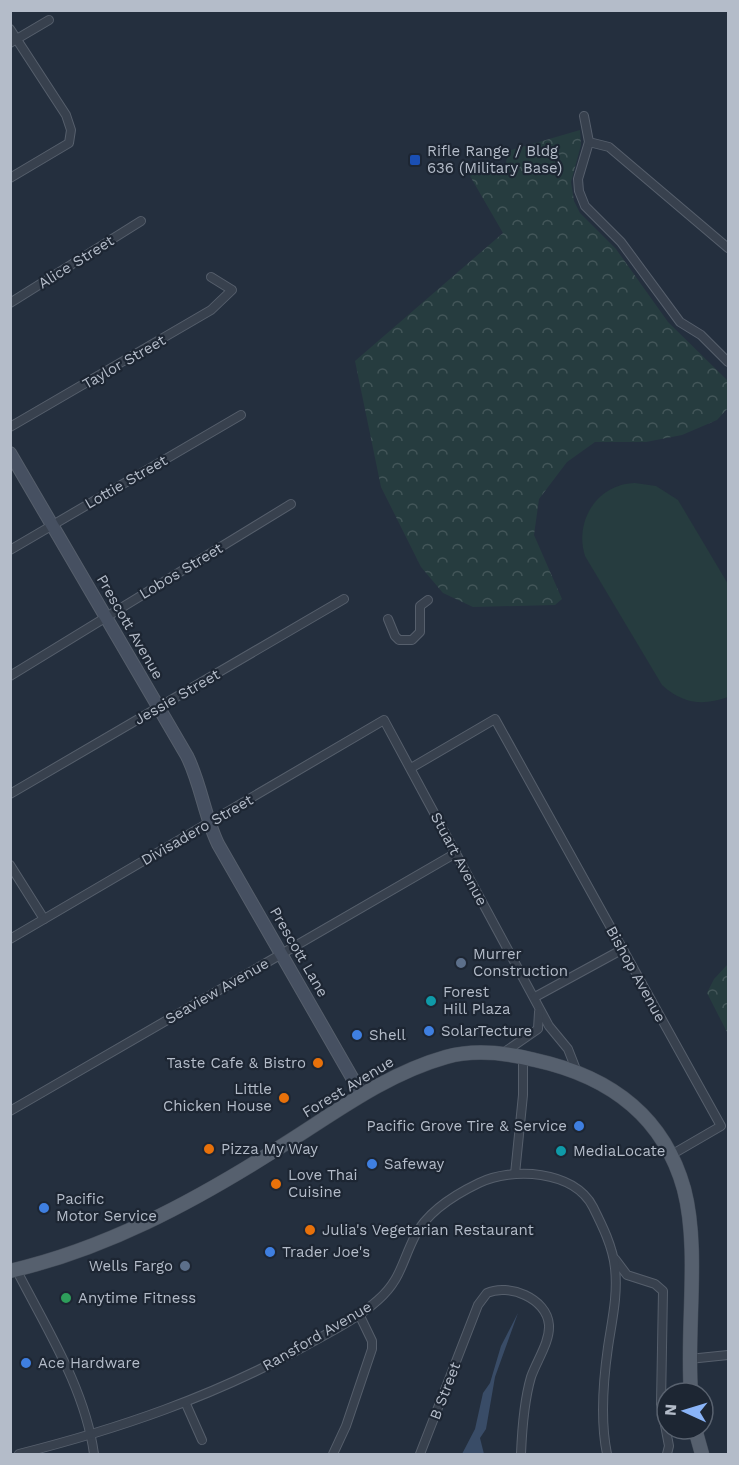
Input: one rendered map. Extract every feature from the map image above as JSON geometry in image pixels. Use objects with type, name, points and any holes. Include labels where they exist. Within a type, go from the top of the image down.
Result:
[{"type":"main road","name":"Forest Avenue","points":[[13,1270],[76,1251],[147,1224],[245,1169],[362,1095],[406,1071],[450,1056],[504,1053],[577,1072],[614,1089],[648,1121],[670,1155],[678,1171],[688,1211],[690,1381]]},
{"type":"street","points":[[14,41],[49,20]]},
{"type":"street","points":[[10,29],[14,41],[66,115],[71,137],[63,147],[10,178]]},
{"type":"street","points":[[584,116],[589,142],[578,178],[579,191],[585,206],[621,242],[680,322],[701,335],[729,362]]},
{"type":"street","points":[[589,142],[609,147],[729,248]]},
{"type":"street","name":"Alice Street","points":[[10,303],[141,221]]},
{"type":"street","name":"Taylor Street","points":[[10,427],[211,310],[232,290],[211,277]]},
{"type":"street","name":"Lottie Street","points":[[10,550],[241,415]]},
{"type":"street","name":"Prescott Avenue","points":[[10,453],[193,768],[209,823]]},
{"type":"street","name":"Lobos Street","points":[[10,676],[291,504]]},
{"type":"street","name":"Jessie Street","points":[[10,794],[344,599]]},
{"type":"street","points":[[388,619],[394,636],[399,640],[412,640],[420,632],[420,606],[428,600]]},
{"type":"street","name":"Bishop Avenue","points":[[411,768],[495,719],[522,772],[720,1126],[670,1155]]},
{"type":"street","name":"Divisadero Street","points":[[10,939],[384,720]]},
{"type":"street","name":"Stuart Avenue","points":[[384,720],[549,1026],[572,1054],[577,1072]]},
{"type":"street","name":"Prescott Lane","points":[[209,823],[362,1095]]},
{"type":"street","name":"Seaview Avenue","points":[[10,1111],[456,854]]},
{"type":"street","points":[[10,865],[44,919]]},
{"type":"street","points":[[535,997],[622,949]]},
{"type":"street","name":"Stuart Avenue","points":[[504,1053],[538,1029],[540,1015],[535,997]]},
{"type":"street","points":[[515,1174],[523,1095],[523,1057]]},
{"type":"street","name":"Ransford Avenue","points":[[18,1455],[92,1436],[186,1404],[274,1363],[376,1302],[397,1280],[416,1234],[431,1215],[478,1183],[495,1176],[515,1174],[573,1184],[587,1197],[593,1207],[613,1256],[617,1289],[604,1390],[607,1455]]},
{"type":"street","points":[[613,1256],[627,1275],[660,1287],[664,1298],[661,1389],[669,1446],[667,1455]]},
{"type":"street","points":[[13,1270],[77,1390],[92,1436],[94,1455]]},
{"type":"street","points":[[617,1289],[624,1282],[638,1280]]},
{"type":"street","name":"B Street","points":[[420,1455],[469,1326],[482,1298],[495,1289],[516,1291],[526,1296],[540,1308],[548,1320],[548,1337],[528,1392],[521,1455]]},
{"type":"street","points":[[333,1455],[346,1426],[372,1349],[372,1341],[359,1314]]},
{"type":"street","points":[[689,1359],[729,1355]]},
{"type":"street","points":[[186,1404],[202,1440]]},
{"type":"green space","points":[[580,130],[581,145],[571,182],[574,201],[580,213],[616,249],[668,322],[728,381],[728,408],[717,420],[682,435],[646,442],[595,442],[567,462],[539,499],[534,535],[562,599],[555,605],[473,607],[443,593],[421,567],[381,487],[355,361],[503,233],[470,176],[478,165],[505,169],[508,151]]},
{"type":"green space","points":[[635,483],[656,486],[678,500],[728,584],[728,697],[710,702],[694,702],[678,696],[662,685],[585,556],[582,543],[583,530],[592,507],[610,490],[621,485]]},
{"type":"green space","points":[[728,964],[728,1034],[707,993],[714,979]]},
{"type":"water","points":[[518,1313],[495,1377],[486,1429],[480,1438],[484,1454],[462,1454],[475,1429],[483,1393],[490,1383],[501,1346]]},
{"type":"place","name":"Rifle Range / Bldg 636 (Military Base)","points":[[415,160]]},
{"type":"place","name":"Murrer Construction","points":[[461,963]]},
{"type":"place","name":"Forest Hill Plaza","points":[[431,1001]]},
{"type":"place","name":"SolarTecture","points":[[429,1031]]},
{"type":"place","name":"Shell","points":[[357,1035]]},
{"type":"place","name":"Taste Cafe & Bistro","points":[[318,1063]]},
{"type":"place","name":"Little Chicken House","points":[[284,1098]]},
{"type":"place","name":"Pacific Grove Tire & Service","points":[[579,1126]]},
{"type":"place","name":"Pizza My Way","points":[[209,1149]]},
{"type":"place","name":"MediaLocate","points":[[561,1151]]},
{"type":"place","name":"Safeway","points":[[372,1164]]},
{"type":"place","name":"Love Thai Cuisine","points":[[276,1184]]},
{"type":"place","name":"Pacific Motor Service","points":[[44,1208]]},
{"type":"place","name":"Julia's Vegetarian Restaurant","points":[[310,1230]]},
{"type":"place","name":"Trader Joe's","points":[[270,1252]]},
{"type":"place","name":"Wells Fargo","points":[[185,1266]]},
{"type":"place","name":"Anytime Fitness","points":[[66,1298]]},
{"type":"place","name":"Ace Hardware","points":[[26,1363]]}]
